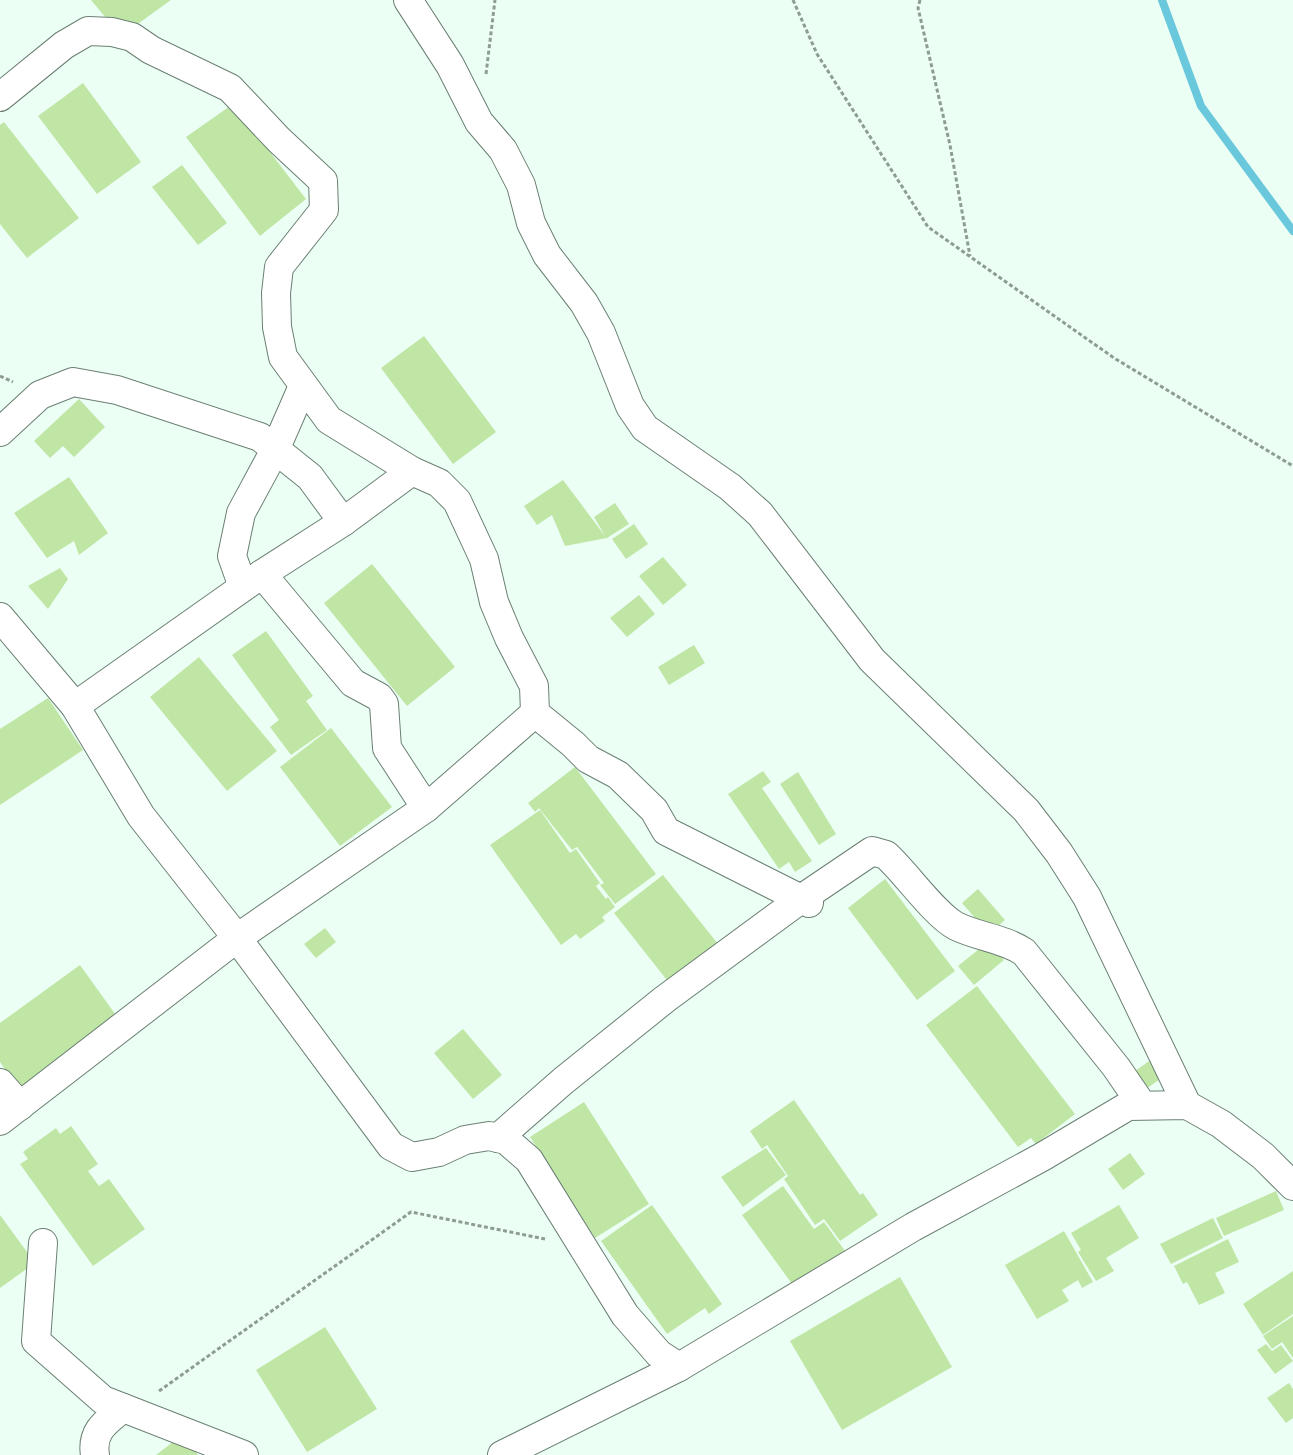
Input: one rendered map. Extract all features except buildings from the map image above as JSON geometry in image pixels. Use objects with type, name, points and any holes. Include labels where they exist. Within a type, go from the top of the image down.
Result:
[{"type":"street","points":[[408,0],[450,65],[479,122],[503,150],[521,185],[530,223],[547,255],[584,303],[596,326],[630,406],[645,428],[730,487],[760,514],[872,660],[1026,810],[1059,853],[1087,897],[1187,1105]]},
{"type":"street","points":[[0,97],[64,45],[88,31],[112,32],[132,37],[151,50],[230,88],[279,140],[323,181],[324,210],[279,267],[276,293],[277,327],[283,357],[303,386],[330,420],[412,471],[439,483],[457,501],[484,559],[494,602],[534,686],[536,713],[573,744],[588,760],[618,775],[654,810],[666,830],[805,901]]},
{"type":"street","points":[[0,432],[40,395],[73,382],[117,390],[260,437],[310,477],[344,522]]},
{"type":"street","points":[[303,386],[275,450],[241,513],[232,556],[253,581],[353,683],[379,697],[384,704],[388,748],[426,808]]},
{"type":"street","points":[[75,706],[253,581],[344,522],[412,471]]},
{"type":"street","points":[[0,617],[75,706],[141,816],[237,938],[391,1146],[412,1157],[439,1152],[465,1140],[489,1136],[506,1140],[529,1160],[625,1315],[659,1354],[679,1367]]},
{"type":"street","points":[[0,1083],[10,1113],[237,938],[426,808],[536,713]]},
{"type":"street","points":[[498,1138],[563,1081],[666,999],[805,901],[864,855],[872,851],[886,855],[944,917],[956,926],[1010,943],[1024,952],[1116,1067],[1142,1105]]},
{"type":"street","points":[[502,1455],[679,1367],[913,1227],[1042,1157],[1128,1106],[1187,1105],[1221,1124],[1263,1156],[1293,1186]]},
{"type":"street","points":[[43,1243],[36,1341],[103,1400],[244,1455]]},
{"type":"street","points":[[95,1455],[93,1442],[102,1425],[123,1408]]},
{"type":"path","points":[[486,75],[495,0]]},
{"type":"path","points":[[793,0],[817,54],[928,227],[1114,358],[1293,466]]},
{"type":"path","points":[[920,0],[918,8],[950,145],[970,257]]},
{"type":"path","points":[[159,1392],[410,1212],[582,1246]]},
{"type":"waterway","points":[[1162,0],[1201,106],[1293,231]]}]
